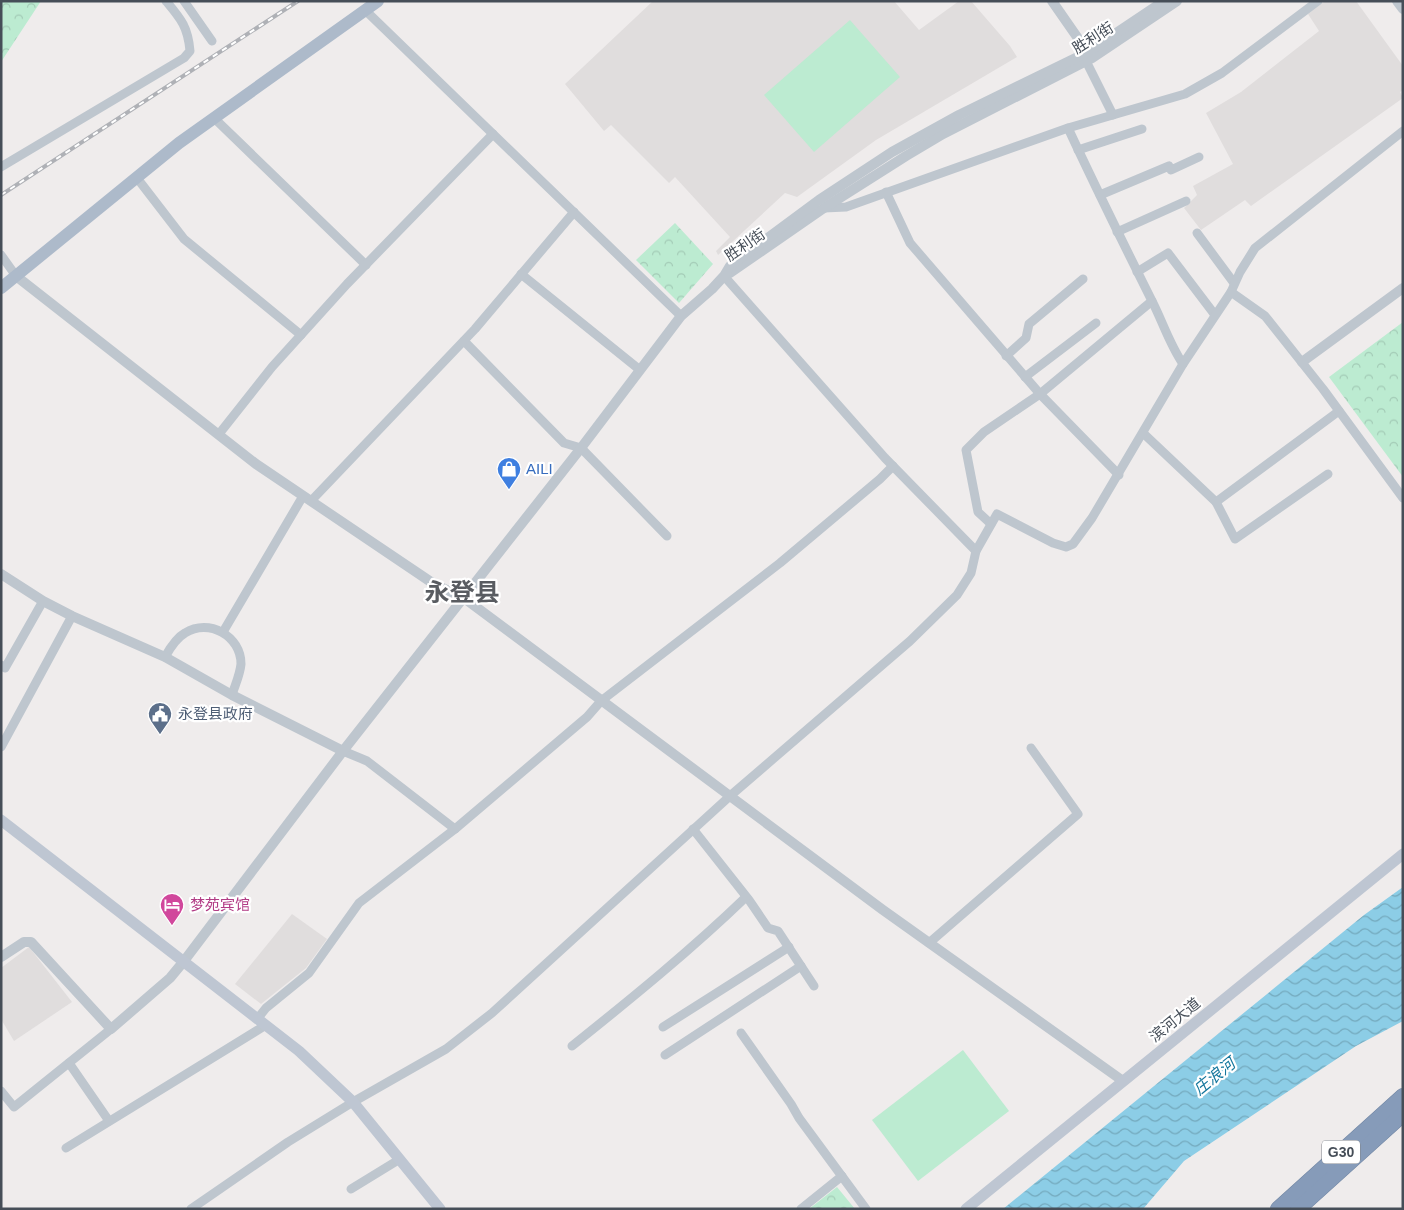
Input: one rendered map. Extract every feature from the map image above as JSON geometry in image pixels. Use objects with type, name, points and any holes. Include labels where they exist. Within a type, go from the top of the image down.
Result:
[{"type":"highway","name":"G30","points":[[1278,1209],[1403,1096]]},
{"type":"highway","name":"G30","points":[[1298,1209],[1403,1114]]},
{"type":"main road","points":[[1,288],[179,143],[378,1]]},
{"type":"main road","points":[[1,820],[299,1051],[354,1102],[440,1209]]},
{"type":"main road","name":"滨河大道","points":[[966,1209],[1403,854]]},
{"type":"street","points":[[1,167],[184,58],[190,52],[189,37],[183,21],[166,1]]},
{"type":"street","points":[[184,1],[212,41]]},
{"type":"street","points":[[1052,1],[1088,57],[1113,114]]},
{"type":"street","name":"胜利街","points":[[724,276],[730,266],[797,216],[892,152],[959,115],[1088,57],[1164,1]]},
{"type":"street","name":"胜利街","points":[[724,276],[734,272],[824,208],[943,134],[1088,57],[1177,1]]},
{"type":"street","points":[[824,208],[846,207],[1068,128],[1185,94],[1222,73],[1318,1]]},
{"type":"street","points":[[1397,1],[1403,10]]},
{"type":"street","points":[[365,10],[681,316]]},
{"type":"street","points":[[214,118],[366,265]]},
{"type":"street","points":[[1068,128],[1175,352],[1183,364]]},
{"type":"street","points":[[1078,150],[1142,129]]},
{"type":"street","points":[[191,1209],[288,1142],[446,1049],[492,1013],[693,829],[910,641],[950,602],[957,595],[971,573],[976,551],[997,514],[1053,543],[1066,548],[1073,544],[1119,475],[1183,364],[1232,288],[1255,248],[1403,131]]},
{"type":"street","points":[[219,434],[272,367],[301,335],[493,134]]},
{"type":"street","points":[[1100,195],[1169,166],[1171,170],[1199,157]]},
{"type":"street","points":[[137,178],[184,239],[301,335]]},
{"type":"street","points":[[886,192],[910,242],[1040,394],[1119,475]]},
{"type":"street","points":[[1117,232],[1186,201]]},
{"type":"street","points":[[223,632],[307,498],[464,341],[574,212]]},
{"type":"street","points":[[1197,233],[1232,288],[1265,316],[1302,362],[1403,498]]},
{"type":"street","points":[[1137,272],[1168,253],[1215,315]]},
{"type":"street","points":[[1,255],[16,276],[256,464],[434,584],[464,598],[929,943],[1123,1081]]},
{"type":"street","points":[[521,274],[640,370]]},
{"type":"street","points":[[1,1091],[14,1107],[111,1029],[170,978],[681,316],[724,276],[892,466],[976,551]]},
{"type":"street","points":[[1006,356],[1026,338],[1029,324],[1083,280]]},
{"type":"street","points":[[1302,362],[1403,288]]},
{"type":"street","points":[[991,524],[978,512],[966,450],[984,432],[1040,394],[1152,301]]},
{"type":"street","points":[[1025,377],[1096,323]]},
{"type":"street","points":[[464,341],[564,443],[581,448],[667,536]]},
{"type":"street","points":[[1216,502],[1339,411]]},
{"type":"street","points":[[1143,433],[1216,502],[1235,539],[1328,474]]},
{"type":"street","points":[[66,1148],[262,1022],[266,1008],[309,973],[359,903],[455,829],[587,717],[601,701],[780,563],[880,479],[892,466]]},
{"type":"street","points":[[1,574],[43,601],[72,616],[164,657],[343,752],[367,761],[455,829]]},
{"type":"street","points":[[1,665],[5,668],[43,601]]},
{"type":"street","points":[[1,747],[72,616]]},
{"type":"street","points":[[164,657],[176,640],[190,630],[207,627],[223,632],[232,640],[240,657],[240,670],[232,694]]},
{"type":"street","points":[[929,943],[1078,814],[1031,748]]},
{"type":"street","points":[[693,829],[768,928],[778,931],[814,986]]},
{"type":"street","points":[[572,1046],[659,977],[746,897]]},
{"type":"street","points":[[1,958],[24,942],[31,942],[111,1029]]},
{"type":"street","points":[[663,1027],[789,947]]},
{"type":"street","points":[[665,1055],[802,966]]},
{"type":"street","points":[[741,1033],[799,1118],[866,1209]]},
{"type":"street","points":[[69,1063],[109,1121]]},
{"type":"street","points":[[351,1189],[400,1159]]},
{"type":"street","points":[[800,1209],[842,1176]]},
{"type":"shaded area","points":[[653,1],[894,1],[919,30],[959,1],[971,1],[1010,46],[1017,57],[876,140],[797,197],[785,193],[718,255],[716,251],[730,237],[675,177],[669,183],[611,125],[604,131],[565,84]]},
{"type":"shaded area","points":[[1325,1],[1356,1],[1403,66],[1403,90],[1400,92],[1403,98],[1251,206],[1245,200],[1201,230],[1184,208],[1197,195],[1193,186],[1233,164],[1206,113],[1241,92],[1319,31],[1308,14]]},
{"type":"shaded area","points":[[292,914],[327,939],[306,968],[261,1004],[235,984]]},
{"type":"shaded area","points":[[29,947],[72,1002],[14,1041],[1,1019],[1,968]]},
{"type":"green space","points":[[1,1],[41,1],[1,62]]},
{"type":"green space","points":[[850,20],[900,77],[814,152],[764,95]]},
{"type":"green space","points":[[675,223],[713,264],[679,303],[636,260]]},
{"type":"green space","points":[[1403,322],[1403,477],[1329,377]]},
{"type":"green space","points":[[963,1050],[1009,1111],[918,1181],[872,1120]]},
{"type":"green space","points":[[837,1187],[855,1209],[809,1209]]},
{"type":"water","name":"庄浪河","points":[[1403,887],[1403,1021],[1356,1046],[1184,1161],[1143,1209],[1003,1209],[1364,915]]},
{"type":"railway","points":[[1,195],[298,1]]},
{"type":"place","name":"AILI","points":[[509,490]]},
{"type":"place","name":"永登县政府","points":[[160,735]]},
{"type":"place","name":"梦苑宾馆","points":[[172,926]]},
{"type":"district","name":"永登县","points":[[462,592]]}]
